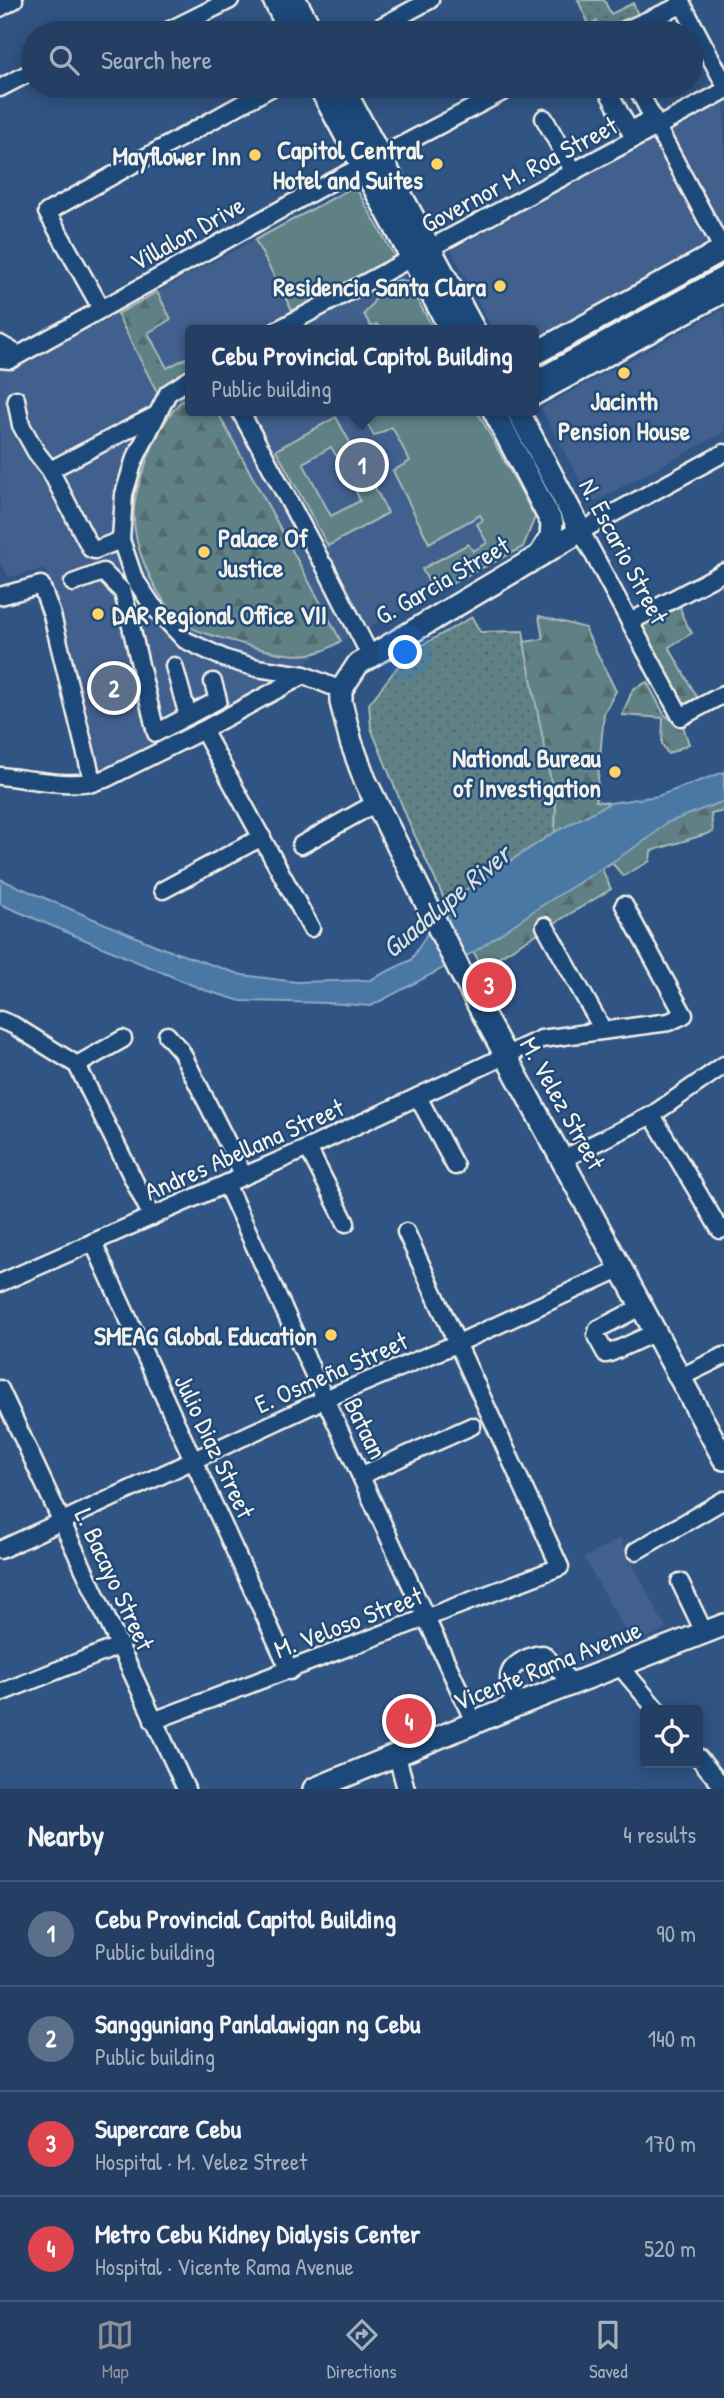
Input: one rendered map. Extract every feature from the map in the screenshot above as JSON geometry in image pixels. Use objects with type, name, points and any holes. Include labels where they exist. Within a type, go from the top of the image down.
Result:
[{"type":"main road","points":[[274,0],[285,21]]},
{"type":"main road","points":[[295,0],[306,21]]},
{"type":"main road","points":[[327,98],[371,161],[421,254],[471,325]]},
{"type":"main road","points":[[347,98],[371,161]]},
{"type":"main road","points":[[539,351],[723,250]]},
{"type":"main road","points":[[421,254],[449,325]]},
{"type":"main road","points":[[539,391],[724,291]]},
{"type":"main road","name":"N. Escario Street","points":[[500,416],[552,523],[551,537],[540,555]]},
{"type":"main road","name":"N. Escario Street","points":[[521,416],[581,531]]},
{"type":"main road","name":"G. Garcia Street","points":[[341,690],[358,664],[370,655],[581,531]]},
{"type":"main road","name":"M. Velez Street","points":[[341,690],[343,718],[365,780],[423,900],[724,1459]]},
{"type":"main road","name":"Vicente Rama Avenue","points":[[314,1789],[515,1706],[714,1630]]},
{"type":"street","points":[[0,8],[14,0]]},
{"type":"street","points":[[188,21],[230,0]]},
{"type":"street","points":[[391,21],[429,0]]},
{"type":"street","points":[[642,21],[681,2],[691,21]]},
{"type":"street","points":[[703,43],[724,83]]},
{"type":"street","points":[[0,88],[21,77]]},
{"type":"street","name":"Governor M. Roa Street","points":[[286,325],[573,172],[653,126],[724,91]]},
{"type":"street","points":[[101,308],[47,212],[252,98]]},
{"type":"street","name":"Villalon Drive","points":[[0,359],[10,360],[101,308],[491,98]]},
{"type":"street","points":[[612,98],[630,131],[653,126]]},
{"type":"street","points":[[642,98],[653,118],[653,126],[723,250]]},
{"type":"street","points":[[544,118],[573,172]]},
{"type":"street","points":[[539,377],[724,275]]},
{"type":"street","points":[[0,344],[19,355]]},
{"type":"street","points":[[185,382],[167,393],[134,461],[124,494],[121,540],[134,578],[152,605],[185,640],[226,659],[257,668],[304,675],[341,690]]},
{"type":"street","points":[[16,398],[22,425],[36,452],[50,470],[91,549],[95,550],[121,540]]},
{"type":"street","points":[[50,470],[156,415]]},
{"type":"street","points":[[243,416],[370,655]]},
{"type":"street","points":[[581,531],[724,453]]},
{"type":"street","name":"N. Escario Street","points":[[581,531],[681,717],[724,694]]},
{"type":"street","points":[[73,583],[103,572],[123,592],[156,733],[218,700],[213,682]]},
{"type":"street","points":[[630,622],[724,572]]},
{"type":"street","points":[[123,592],[134,578]]},
{"type":"street","points":[[0,596],[41,585],[52,615],[93,783]]},
{"type":"street","points":[[174,666],[188,716]]},
{"type":"street","points":[[0,776],[93,783],[118,774],[304,675]]},
{"type":"street","points":[[203,730],[311,928]]},
{"type":"street","points":[[301,845],[376,803]]},
{"type":"street","points":[[163,890],[262,837]]},
{"type":"street","name":"Andres Abellana Street","points":[[0,1283],[308,1148],[541,1039],[669,1022],[684,1015],[624,905]]},
{"type":"street","points":[[545,926],[603,1030]]},
{"type":"street","points":[[0,1020],[13,1025],[76,1065],[152,1217]]},
{"type":"street","points":[[167,1035],[181,1052],[244,1176]]},
{"type":"street","points":[[76,1065],[123,1039]]},
{"type":"street","points":[[563,1159],[652,1115],[724,1065]]},
{"type":"street","points":[[418,1097],[455,1166]]},
{"type":"street","points":[[652,1115],[720,1230],[724,1228]]},
{"type":"street","points":[[308,1148],[346,1223]]},
{"type":"street","name":"Bataan","points":[[226,1184],[475,1724]]},
{"type":"street","points":[[406,1232],[456,1344]]},
{"type":"street","name":"Julio Diaz Street","points":[[93,1242],[290,1671]]},
{"type":"street","name":"E. Osmeña Street","points":[[0,1550],[325,1399],[456,1344],[620,1269]]},
{"type":"street","points":[[640,1307],[598,1329],[596,1336],[603,1351],[610,1353],[654,1333]]},
{"type":"street","name":"M. Veloso Street","points":[[153,1721],[560,1567],[456,1344]]},
{"type":"street","points":[[679,1378],[724,1356]]},
{"type":"street","name":"L. Bacayo Street","points":[[0,1389],[186,1789]]},
{"type":"street","points":[[362,1475],[472,1426]]},
{"type":"street","points":[[636,1550],[724,1500]]},
{"type":"street","points":[[680,1582],[714,1630]]},
{"type":"street","points":[[0,1693],[119,1646]]},
{"type":"street","points":[[515,1706],[510,1671],[513,1665],[537,1654],[543,1654],[573,1684]]},
{"type":"street","points":[[619,1665],[653,1705]]},
{"type":"street","points":[[397,1756],[406,1789]]},
{"type":"street","points":[[703,1763],[724,1788]]},
{"type":"shaded area","points":[[724,103],[724,232],[539,341],[539,325],[490,325],[451,250]]},
{"type":"shaded area","points":[[355,186],[431,325],[185,325],[185,416],[480,416],[535,517],[523,547],[321,652],[266,687],[95,779],[45,568],[9,577],[0,563],[0,367],[11,370]]},
{"type":"shaded area","points":[[724,309],[724,432],[592,503],[541,408]]},
{"type":"shaded area","points":[[724,772],[724,801],[666,823],[649,838],[474,952],[371,1006],[241,1001],[204,990],[0,904],[0,879],[162,948],[242,975],[296,982],[370,980],[411,960],[446,903],[555,832],[610,803],[658,796]]},
{"type":"shaded area","points":[[620,1538],[666,1629],[633,1644],[584,1558]]},
{"type":"green space","points":[[578,0],[604,0],[611,14],[633,3],[639,17],[630,21],[587,21]]},
{"type":"green space","points":[[355,186],[396,259],[295,316],[255,240]]},
{"type":"green space","points":[[399,280],[407,281],[431,325],[370,325],[364,314],[380,292]]},
{"type":"green space","points":[[157,292],[171,319],[148,333],[167,368],[185,359],[185,378],[160,398],[117,314]]},
{"type":"green space","points":[[185,398],[185,416],[220,416],[341,641],[330,648],[313,654],[282,654],[199,631],[175,614],[155,586],[146,569],[136,534],[136,495],[161,429]]},
{"type":"green space","points":[[363,416],[480,416],[535,517],[523,547],[434,593],[422,569],[468,544],[473,551],[487,543],[477,524],[483,520],[480,515],[429,543],[393,471],[410,461],[392,427],[374,436]]},
{"type":"green space","points":[[336,417],[353,448],[337,457],[331,447],[303,463],[331,516],[360,501],[356,491],[372,482],[388,513],[328,546],[276,450]]},
{"type":"green space","points":[[679,601],[683,618],[692,633],[669,647],[698,699],[678,709],[637,624]]},
{"type":"green space","points":[[539,616],[586,628],[616,691],[604,713],[596,801],[724,801],[724,811],[711,814],[713,832],[651,851],[650,861],[623,876],[612,863],[602,869],[611,889],[482,967],[446,903],[555,832],[556,807],[524,642],[543,639]]},
{"type":"green space","points":[[472,617],[480,632],[523,631],[556,807],[555,832],[446,903],[410,825],[371,728],[369,704],[408,653]]},
{"type":"green space","points":[[647,682],[664,714],[679,726],[683,726],[689,744],[668,754],[662,744],[663,718],[622,715],[633,689]]},
{"type":"place","name":"Mayflower Inn","points":[[255,155]]},
{"type":"place","name":"Capitol Central Hotel and Suites","points":[[437,164]]},
{"type":"place","name":"Residencia Santa Clara","points":[[500,286]]},
{"type":"place","name":"Jacinth Pension House","points":[[624,373]]},
{"type":"place","name":"Cebu Provincial Capitol Building","points":[[362,465]]},
{"type":"place","name":"Palace Of Justice","points":[[204,552]]},
{"type":"place","name":"DAR Regional Office VII","points":[[98,614]]},
{"type":"place","name":"Sangguniang Panlalawigan ng Cebu","points":[[114,688]]},
{"type":"place","name":"National Bureau of Investigation","points":[[615,772]]},
{"type":"place","name":"Supercare Cebu","points":[[489,985]]},
{"type":"place","name":"SMEAG Global Education","points":[[331,1335]]},
{"type":"place","name":"Metro Cebu Kidney Dialysis Center","points":[[409,1721]]},
{"type":"water label","name":"Guadalupe River","points":[[446,901]]}]
